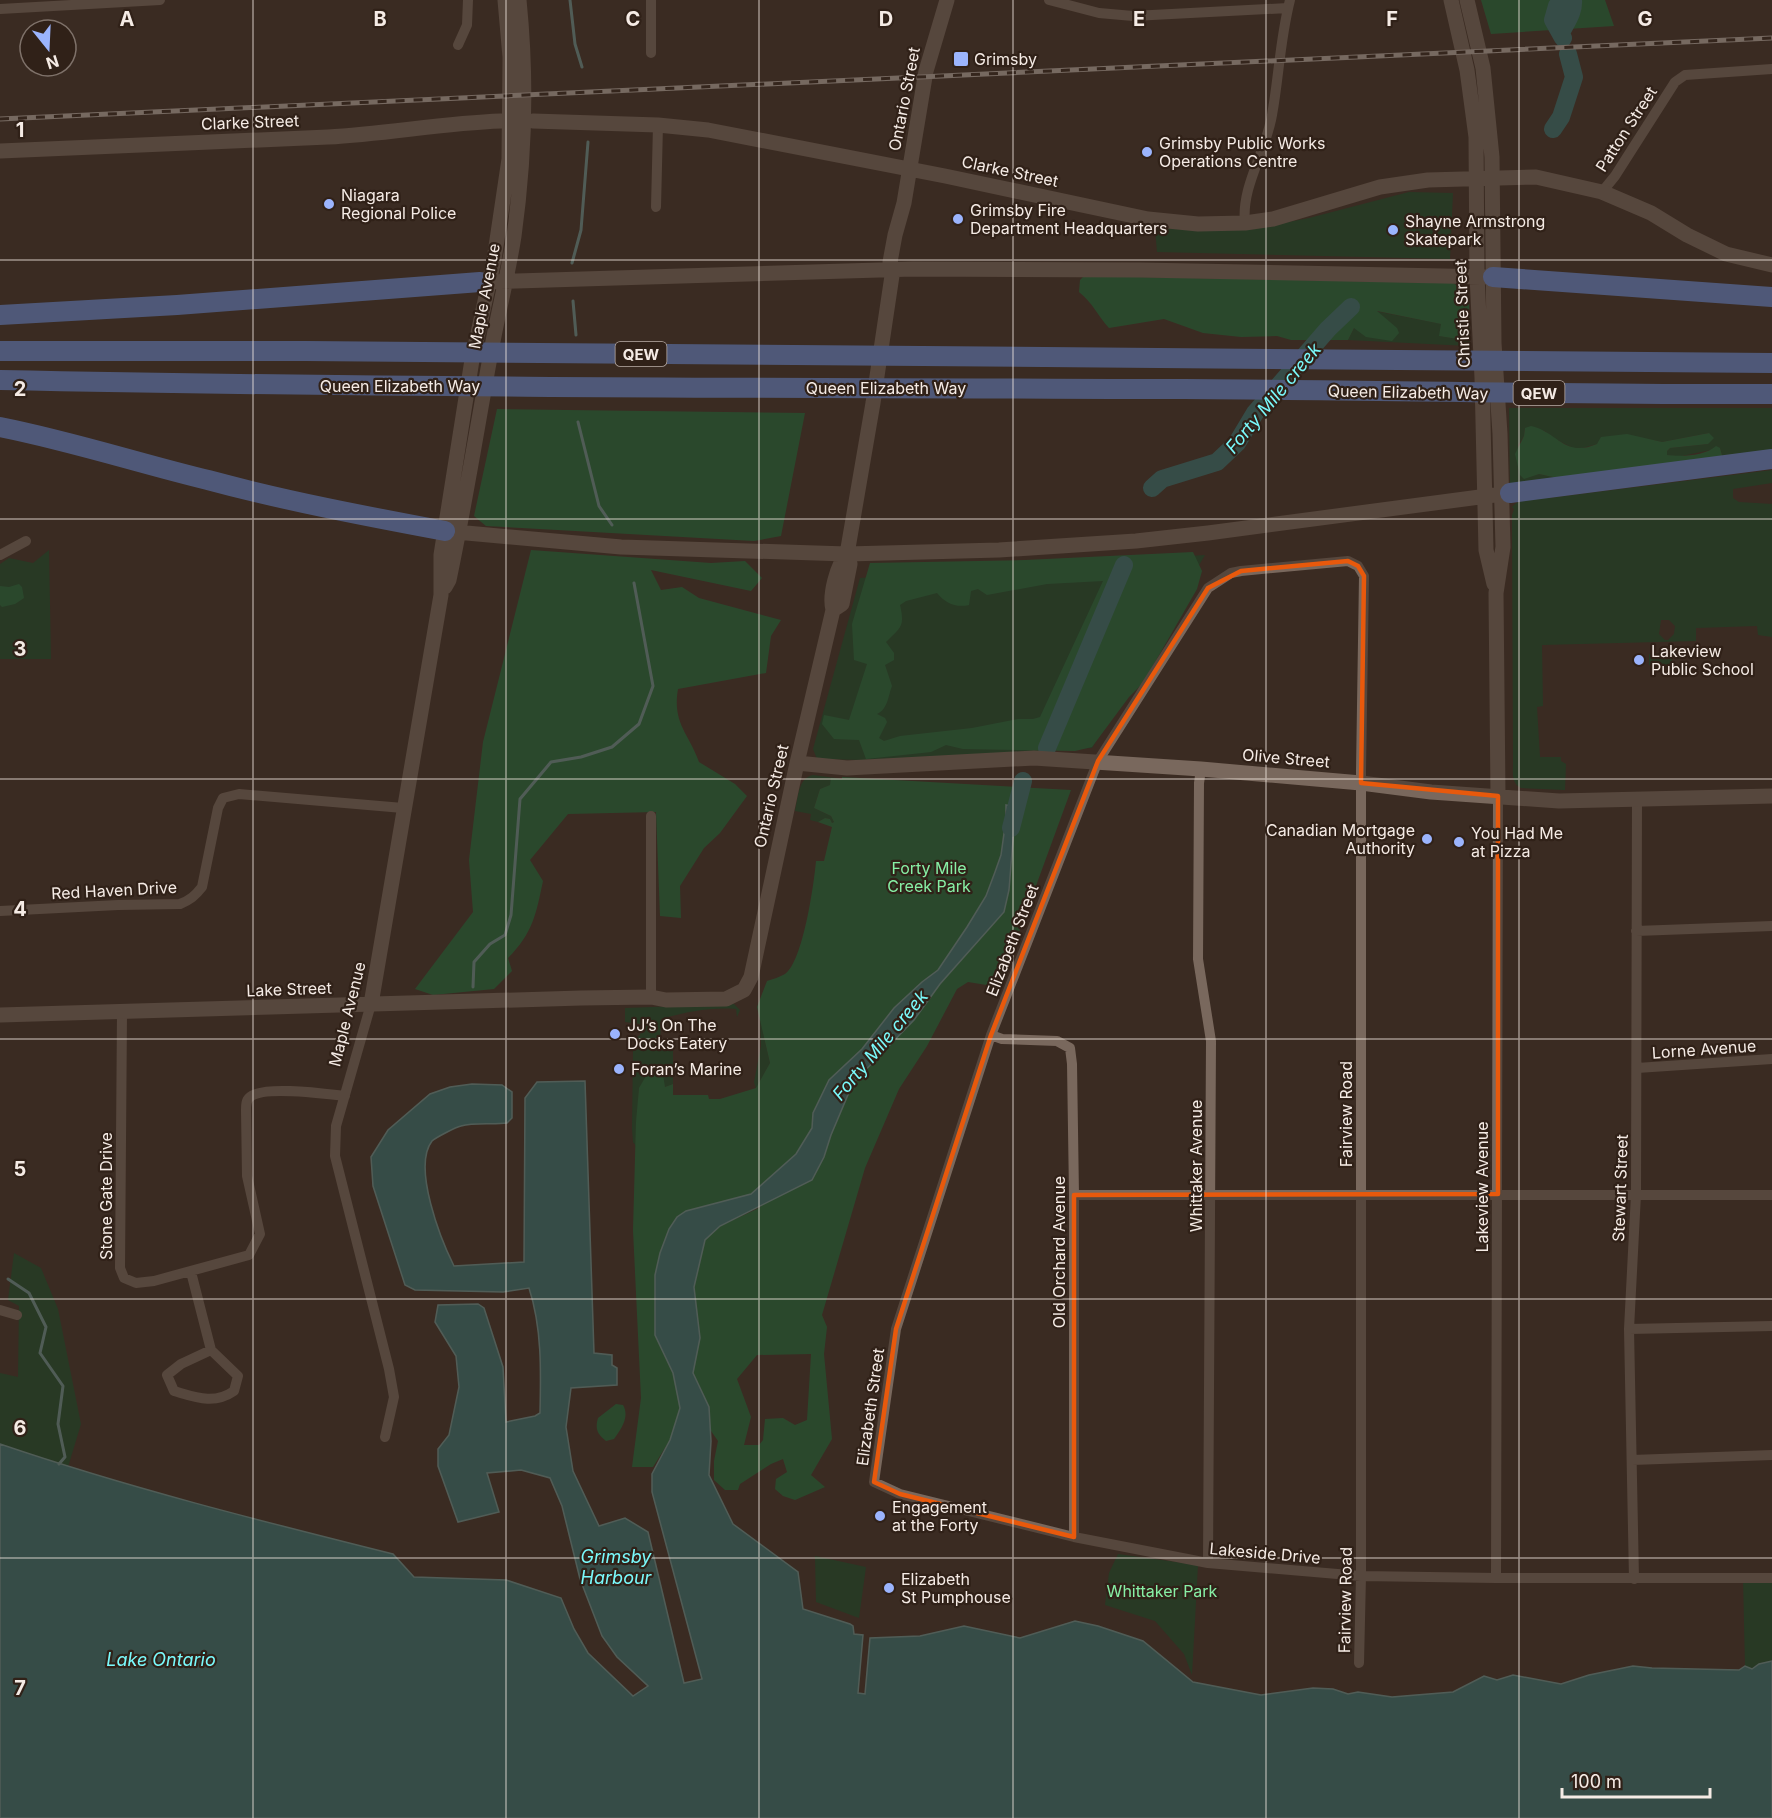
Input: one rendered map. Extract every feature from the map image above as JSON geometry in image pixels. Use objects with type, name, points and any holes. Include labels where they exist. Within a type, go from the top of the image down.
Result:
[{"type":"highway","points":[[1485,276],[1772,297]]},
{"type":"highway","points":[[0,315],[189,304],[492,281]]},
{"type":"highway","name":"Queen Elizabeth Way","points":[[0,351],[306,351],[1772,363]]},
{"type":"highway","name":"Queen Elizabeth Way","points":[[0,380],[243,385],[1772,394]]},
{"type":"highway","points":[[0,427],[54,438],[208,480],[343,513],[452,532]]},
{"type":"highway","points":[[1506,494],[1772,459]]},
{"type":"street","points":[[0,9],[160,0]]},
{"type":"street","points":[[458,45],[467,25],[468,0]]},
{"type":"street","name":"Maple Avenue","points":[[505,0],[517,57]]},
{"type":"street","name":"Maple Avenue","points":[[385,1437],[394,1397],[335,1156],[336,1126],[371,1004],[441,595],[441,555],[452,532],[492,306],[492,281],[513,237],[519,0]]},
{"type":"street","points":[[651,0],[651,53]]},
{"type":"street","name":"Ontario Street","points":[[744,990],[751,977],[833,610],[831,602],[839,563],[847,554],[893,269],[890,262],[903,207],[926,71],[946,0]]},
{"type":"street","points":[[1049,0],[1099,13],[1133,16],[1289,4],[1280,45],[1272,118],[1244,207],[1245,223]]},
{"type":"street","name":"Christie Street","points":[[1452,4],[1464,52],[1484,178],[1486,315],[1483,435],[1486,550],[1496,593]]},
{"type":"street","name":"Christie Street","points":[[1468,4],[1487,96],[1492,157],[1484,178]]},
{"type":"street","name":"Patton Street","points":[[1602,192],[1615,176],[1675,82],[1685,75],[1772,69]]},
{"type":"street","name":"Clarke Street","points":[[533,121],[658,125],[708,130],[1148,219],[1198,224],[1245,223],[1274,219],[1380,187],[1428,180],[1536,177],[1602,192],[1651,213],[1687,235],[1726,254],[1772,266]]},
{"type":"street","name":"Clarke Street","points":[[0,151],[389,133],[460,123],[501,122]]},
{"type":"street","points":[[656,207],[658,125]]},
{"type":"street","points":[[492,281],[893,269],[1128,269],[1485,276]]},
{"type":"street","name":"Christie Street","points":[[1486,315],[1506,494],[1503,547],[1496,593],[1498,796]]},
{"type":"street","points":[[452,532],[621,547],[847,554],[999,550],[1136,541],[1506,494]]},
{"type":"street","points":[[0,555],[26,541]]},
{"type":"street","name":"Elizabeth Street","points":[[874,1482],[896,1329],[991,1035],[1098,761],[1209,588],[1231,573],[1241,571],[1348,561],[1359,566]]},
{"type":"street","name":"Fairview Road","points":[[1359,566],[1364,576],[1361,783],[1361,1576],[1359,1663]]},
{"type":"street","name":"Olive Street","points":[[797,763],[847,768],[1024,758],[1201,769],[1361,783],[1431,792],[1559,801],[1772,796]]},
{"type":"street","name":"Whittaker Avenue","points":[[1201,769],[1198,959],[1211,1041],[1208,1563]]},
{"type":"street","name":"Red Haven Drive","points":[[0,911],[118,904],[180,904],[187,901],[194,897],[202,887],[218,808],[223,798],[239,794],[403,808]]},
{"type":"street","name":"Lakeview Avenue","points":[[1496,1578],[1498,796]]},
{"type":"street","name":"Stewart Street","points":[[1634,1579],[1629,1329],[1636,1194],[1638,1068],[1637,798]]},
{"type":"street","points":[[651,816],[651,997]]},
{"type":"street","points":[[1636,932],[1772,926]]},
{"type":"street","name":"Lake Street","points":[[0,1015],[651,997],[665,992],[744,990]]},
{"type":"street","name":"Stone Gate Drive","points":[[122,1013],[120,1268],[124,1278],[136,1283],[191,1272],[249,1255],[260,1234],[246,1176],[246,1110],[247,1101],[251,1095],[267,1091],[317,1092],[345,1096]]},
{"type":"street","name":"Old Orchard Avenue","points":[[991,1035],[1002,1039],[1057,1041],[1070,1048],[1074,1195],[1074,1538]]},
{"type":"street","name":"Lorne Avenue","points":[[1638,1068],[1772,1059]]},
{"type":"street","points":[[1074,1195],[1772,1195]]},
{"type":"street","points":[[191,1272],[211,1350],[238,1376],[234,1391],[225,1397],[206,1400],[174,1391],[167,1375],[181,1364],[211,1350]]},
{"type":"street","points":[[0,1310],[17,1315]]},
{"type":"street","points":[[1629,1329],[1772,1326]]},
{"type":"street","points":[[1632,1460],[1772,1455]]},
{"type":"street","name":"Lakeside Drive","points":[[874,1482],[900,1494],[1074,1538],[1208,1563],[1361,1576],[1772,1578]]},
{"type":"highlighted area","points":[[1348,561],[1358,566],[1364,576],[1361,783],[1498,796],[1498,1194],[1074,1195],[1074,1537],[900,1494],[874,1482],[896,1329],[991,1035],[1098,761],[1208,588],[1241,571]]},
{"type":"green space","points":[[1481,0],[1605,0],[1614,26],[1491,34]]},
{"type":"green space","points":[[1409,192],[1453,193],[1450,259],[1157,252],[1155,228],[1248,230],[1309,218]]},
{"type":"green space","points":[[1084,276],[1453,283],[1465,291],[1469,300],[1470,341],[1439,336],[1441,324],[1377,311],[1397,328],[1399,333],[1392,341],[1366,337],[1354,328],[1348,340],[1291,340],[1277,336],[1241,337],[1203,333],[1164,319],[1109,328],[1079,292],[1080,280]]},
{"type":"green space","points":[[1375,311],[1442,324],[1440,336],[1470,341],[1469,346],[1348,340],[1354,328]]},
{"type":"green space","points":[[1509,408],[1772,408],[1772,454],[1723,459],[1720,448],[1677,457],[1667,455],[1670,448],[1708,444],[1709,433],[1662,442],[1647,439],[1597,444],[1579,449],[1549,436],[1545,431],[1525,428],[1524,436],[1518,445],[1525,477],[1539,474],[1562,479],[1510,487]]},
{"type":"green space","points":[[497,409],[805,413],[781,536],[754,541],[486,526],[474,516]]},
{"type":"green space","points":[[1531,426],[1577,448],[1597,444],[1601,437],[1627,434],[1662,442],[1709,433],[1714,438],[1708,444],[1670,448],[1667,455],[1699,454],[1716,446],[1720,448],[1723,459],[1562,479],[1539,474],[1524,479],[1520,475],[1515,454],[1524,436],[1525,428]]},
{"type":"green space","points":[[1772,470],[1772,483],[1733,489],[1733,498],[1739,502],[1772,504],[1772,637],[1758,635],[1757,626],[1696,628],[1696,641],[1542,645],[1543,706],[1537,707],[1540,757],[1561,757],[1561,761],[1566,764],[1565,790],[1521,788],[1514,781],[1513,774],[1512,515],[1514,509],[1512,507],[1524,499],[1549,498]],"holes":[[[1661,620],[1669,620],[1675,626],[1674,634],[1665,640],[1659,634]]]},
{"type":"green space","points":[[49,550],[51,659],[0,659],[0,564],[9,558],[33,563]]},
{"type":"green space","points":[[531,550],[711,563],[745,561],[762,578],[751,591],[651,570],[661,590],[682,587],[699,598],[781,620],[771,636],[766,673],[678,689],[679,720],[699,762],[735,784],[747,796],[720,833],[704,848],[680,886],[681,918],[660,916],[656,812],[568,814],[530,860],[543,881],[532,923],[523,940],[508,958],[512,971],[494,989],[433,995],[415,989],[473,912],[469,860],[483,742]]},
{"type":"green space","points":[[1193,552],[1202,571],[1197,589],[1143,683],[1129,697],[1092,747],[1075,751],[963,749],[946,745],[931,752],[866,759],[859,740],[834,739],[822,724],[824,715],[849,720],[867,664],[854,660],[852,624],[870,563],[1025,560]],"holes":[[[1103,581],[1040,717],[900,736],[884,741],[879,738],[887,722],[885,718],[877,714],[886,706],[892,686],[885,665],[894,660],[894,653],[886,642],[902,622],[900,605],[906,601],[937,593],[951,604],[964,606],[969,605],[971,591],[978,589],[987,595],[1047,584]]]},
{"type":"green space","points":[[1205,555],[1092,748],[863,760],[817,759],[813,749],[860,578]]},
{"type":"green space","points":[[19,584],[22,587],[24,598],[15,604],[2,607],[0,605],[0,586],[9,587]]},
{"type":"green space","points":[[1672,653],[1672,665],[1649,665],[1649,654]]},
{"type":"green space","points":[[813,775],[843,779],[831,782],[831,785],[820,789],[814,808],[831,816],[834,822],[832,823],[830,819],[825,818],[818,822],[810,820],[811,814],[795,811],[804,780]]},
{"type":"green space","name":"Forty Mile Creek Park","points":[[842,777],[1071,790],[999,987],[968,982],[957,989],[927,1046],[899,1089],[865,1168],[822,1315],[827,1327],[824,1354],[832,1439],[811,1475],[825,1487],[795,1500],[783,1496],[775,1489],[776,1479],[787,1472],[783,1459],[740,1484],[738,1490],[725,1490],[714,1480],[714,1461],[718,1441],[709,1428],[709,1407],[693,1373],[695,1357],[694,1287],[705,1240],[720,1226],[757,1209],[824,1157],[853,1083],[914,1020],[940,984],[1004,912],[1009,890],[1014,827],[1022,814],[1005,811],[1001,855],[986,896],[967,927],[938,970],[894,1008],[862,1049],[829,1080],[813,1113],[812,1128],[796,1154],[751,1194],[686,1211],[655,1335],[673,1373],[680,1408],[670,1440],[653,1467],[632,1467],[641,1398],[633,1230],[636,1122],[639,1088],[649,1071],[657,1068],[663,1075],[665,1087],[673,1084],[673,1095],[708,1095],[709,1099],[720,1099],[756,1088],[770,1063],[757,1007],[767,981],[785,974],[797,955],[807,922],[816,861],[824,861],[832,827],[818,822],[825,818],[834,822],[831,816],[814,808],[820,789],[830,785],[831,778],[842,779]],"holes":[[[811,1354],[807,1420],[795,1425],[783,1418],[765,1419],[763,1440],[759,1445],[744,1445],[751,1417],[737,1379],[757,1355]]]},
{"type":"green space","points":[[734,1004],[740,1010],[737,1017],[736,1009],[707,1009],[661,1019],[660,1046],[673,1045],[673,1084],[665,1087],[639,1088],[636,1146],[633,1142],[632,1129],[633,1050],[639,1049],[637,1037],[640,1035],[642,1026],[625,1022],[625,1008]]},
{"type":"green space","points":[[760,1019],[770,1063],[756,1089],[754,1082],[761,1046]]},
{"type":"green space","points":[[14,1253],[41,1268],[58,1309],[81,1424],[68,1467],[0,1444],[0,1373],[18,1377],[19,1306],[8,1300]]},
{"type":"green space","points":[[616,1404],[623,1405],[625,1418],[614,1439],[606,1441],[598,1431],[598,1418]]},
{"type":"green space","name":"Whittaker Park","points":[[1118,1554],[1198,1565],[1192,1675],[1184,1654],[1155,1621],[1105,1605],[1109,1573]]},
{"type":"green space","points":[[815,1556],[866,1567],[859,1618],[816,1602]]},
{"type":"green space","points":[[1743,1578],[1772,1579],[1772,1661],[1759,1664],[1752,1669],[1745,1666]]},
{"type":"water","name":"Lake Ontario","points":[[1006,805],[1023,808],[1014,827],[1009,890],[1004,912],[940,984],[914,1020],[853,1083],[824,1157],[812,1180],[720,1226],[705,1240],[694,1287],[700,1338],[693,1373],[709,1407],[711,1441],[709,1475],[733,1524],[798,1572],[803,1609],[850,1624],[853,1626],[854,1634],[863,1635],[858,1693],[865,1694],[870,1638],[920,1636],[964,1626],[1020,1638],[1075,1621],[1143,1641],[1193,1682],[1261,1695],[1313,1688],[1333,1689],[1348,1694],[1358,1692],[1392,1697],[1453,1692],[1484,1676],[1497,1680],[1513,1675],[1561,1684],[1589,1675],[1633,1666],[1739,1670],[1745,1666],[1752,1669],[1759,1664],[1772,1661],[1772,1818],[0,1818],[0,1444],[146,1489],[393,1554],[414,1577],[506,1580],[561,1598],[574,1629],[588,1653],[633,1696],[648,1686],[617,1657],[602,1636],[580,1579],[562,1506],[550,1478],[521,1470],[487,1473],[499,1512],[458,1522],[438,1466],[438,1449],[449,1435],[459,1387],[456,1356],[435,1322],[438,1305],[478,1304],[484,1308],[503,1367],[506,1422],[540,1413],[538,1334],[529,1288],[503,1292],[415,1290],[405,1285],[373,1186],[371,1157],[388,1130],[430,1094],[450,1087],[472,1084],[502,1085],[512,1092],[512,1118],[507,1123],[472,1124],[458,1127],[432,1141],[427,1153],[425,1168],[431,1204],[442,1239],[454,1266],[524,1262],[525,1098],[537,1082],[585,1081],[594,1353],[612,1355],[612,1365],[617,1368],[617,1385],[571,1388],[566,1427],[573,1471],[599,1526],[625,1518],[648,1532],[684,1683],[702,1679],[652,1492],[652,1474],[670,1440],[680,1408],[673,1373],[655,1335],[655,1275],[660,1253],[669,1229],[677,1217],[686,1211],[751,1194],[796,1154],[812,1128],[813,1113],[829,1080],[862,1049],[894,1008],[938,970],[986,896],[1001,855]]},
{"type":"waterway","points":[[570,0],[575,44],[582,67]]},
{"type":"waterway","name":"Forty Mile creek","points":[[1563,38],[1553,20],[1557,6],[1566,0]]},
{"type":"waterway","name":"Forty Mile creek","points":[[1561,33],[1571,13],[1573,0]]},
{"type":"waterway","name":"Forty Mile creek","points":[[1553,129],[1561,117],[1574,77],[1568,54]]},
{"type":"waterway","points":[[572,263],[581,230],[588,142]]},
{"type":"waterway","points":[[573,301],[576,335]]},
{"type":"waterway","name":"Forty Mile creek","points":[[1152,488],[1162,479],[1217,462],[1237,443],[1255,413],[1328,329],[1351,307]]},
{"type":"waterway","points":[[578,422],[599,506],[612,525]]},
{"type":"waterway","name":"Forty Mile creek","points":[[1047,748],[1124,565]]},
{"type":"waterway","points":[[473,987],[474,962],[490,944],[505,935],[511,915],[520,799],[551,762],[581,757],[612,747],[639,724],[653,686],[634,583]]},
{"type":"waterway","name":"Forty Mile creek","points":[[1011,828],[1023,781]]},
{"type":"waterway","points":[[8,1279],[29,1293],[46,1327],[40,1353],[63,1386],[58,1424],[65,1457],[59,1464]]},
{"type":"railway","points":[[0,119],[1772,38]]},
{"type":"place","name":"Grimsby","points":[[961,59]]},
{"type":"place","name":"Grimsby Public Works Operations Centre","points":[[1147,152]]},
{"type":"place","name":"Niagara Regional Police","points":[[329,204]]},
{"type":"place","name":"Grimsby Fire Department Headquarters","points":[[958,219]]},
{"type":"place","name":"Shayne Armstrong Skatepark","points":[[1393,230]]},
{"type":"place","name":"Lakeview Public School","points":[[1639,660]]},
{"type":"place","name":"Canadian Mortgage Authority","points":[[1427,839]]},
{"type":"place","name":"You Had Me at Pizza","points":[[1459,842]]},
{"type":"place","name":"JJ’s On The Docks Eatery","points":[[615,1034]]},
{"type":"place","name":"Foran’s Marine","points":[[619,1069]]},
{"type":"place","name":"Engagement at the Forty","points":[[880,1516]]},
{"type":"place","name":"Elizabeth St Pumphouse","points":[[889,1588]]},
{"type":"water label","name":"Grimsby Harbour","points":[[616,1566]]}]
